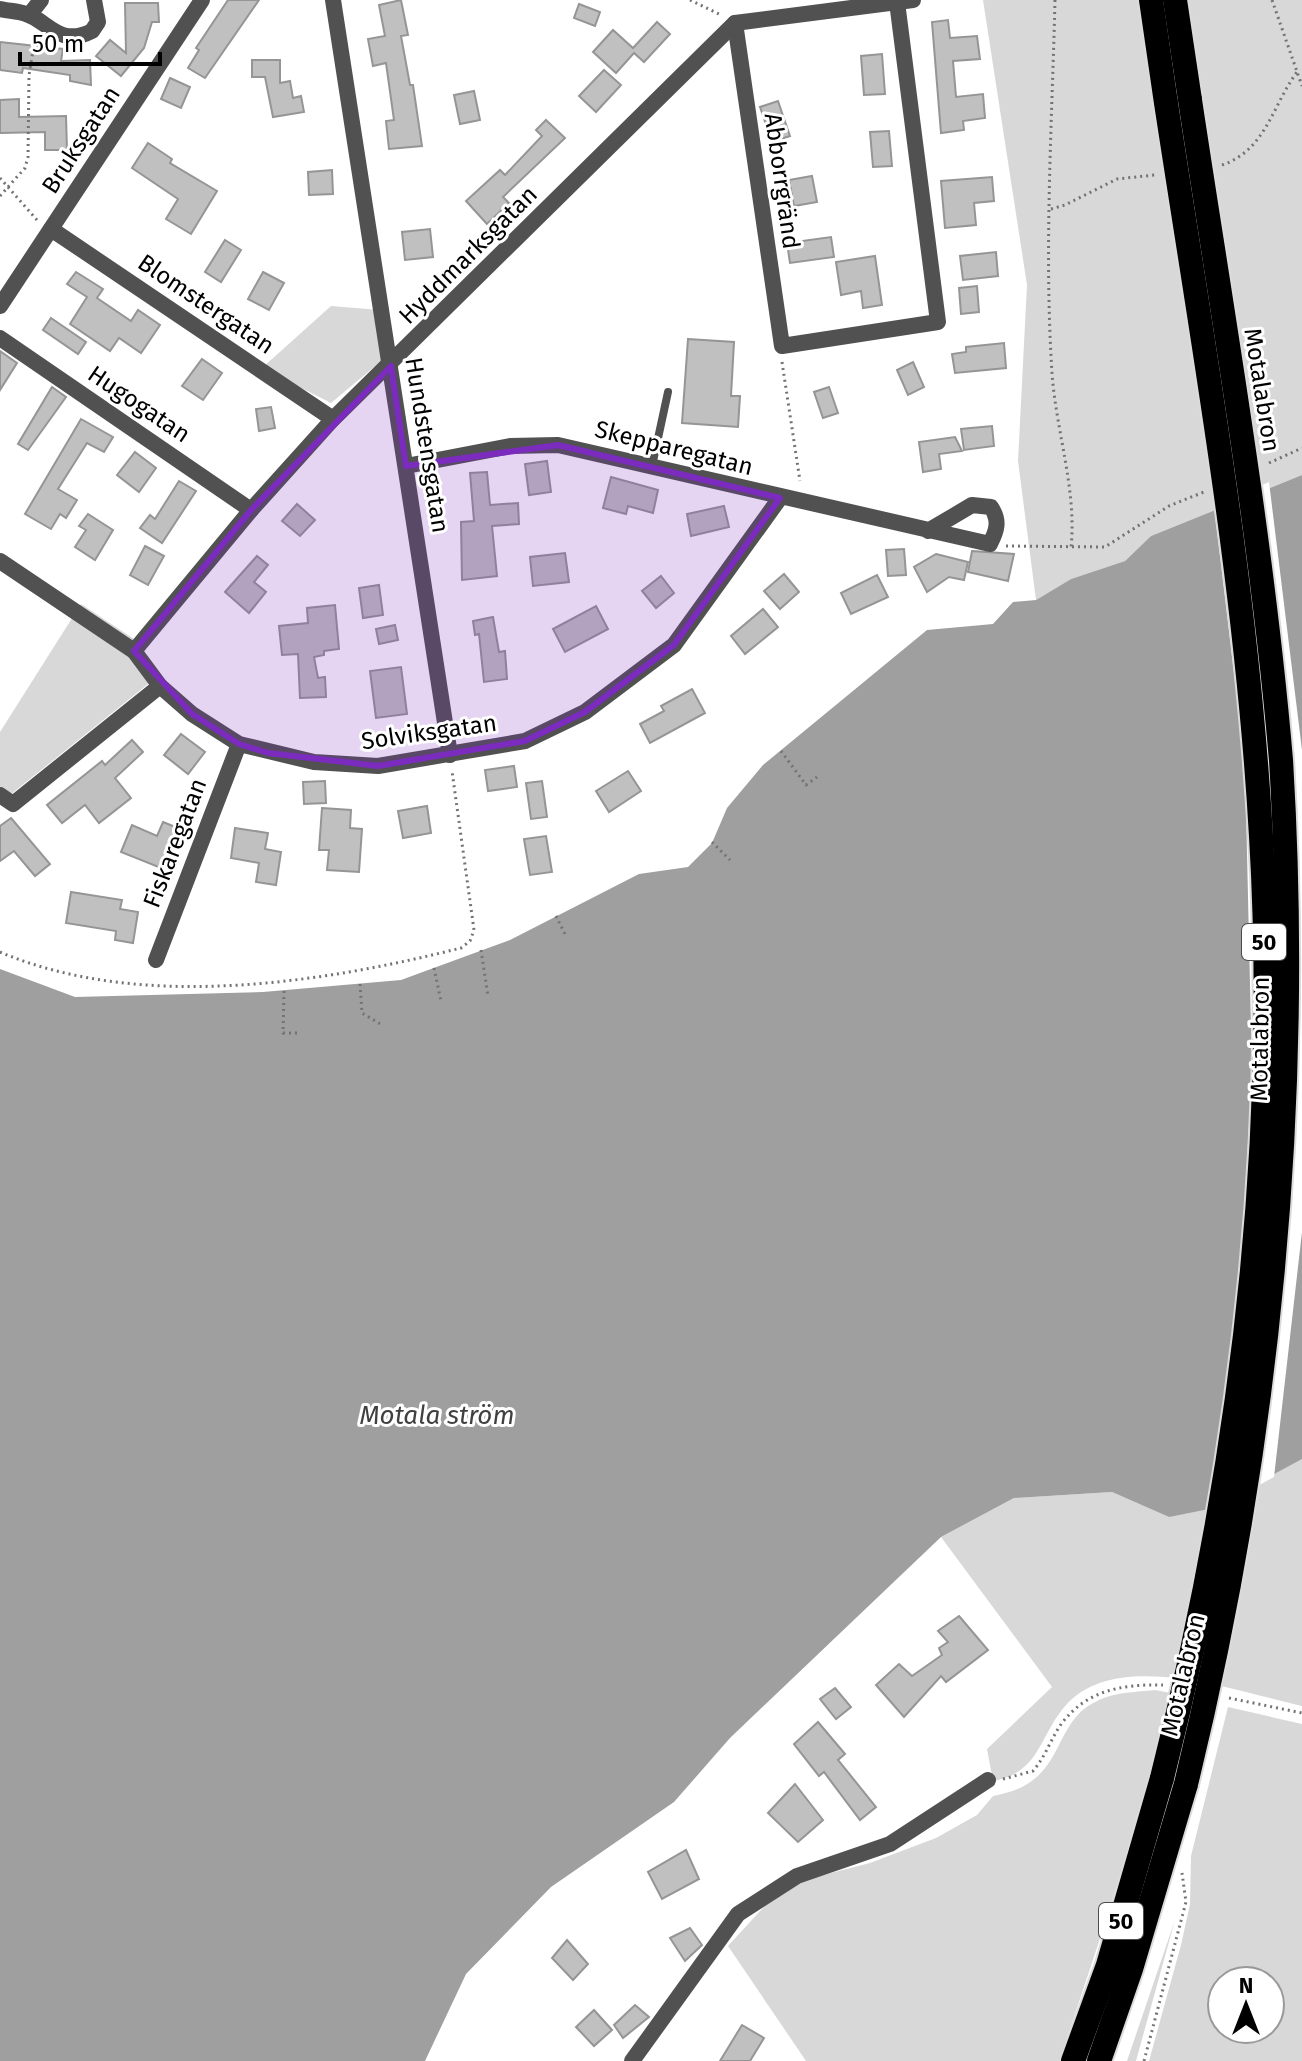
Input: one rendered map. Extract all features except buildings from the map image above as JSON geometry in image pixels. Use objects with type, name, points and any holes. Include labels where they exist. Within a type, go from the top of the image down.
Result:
[{"type":"highway","name":"Motalabron","points":[[1073,2061],[1124,1911],[1162,1778],[1215,1550],[1242,1371],[1261,1164],[1264,1018],[1262,840],[1249,672],[1151,0]]},
{"type":"highway","name":"Motalabron","points":[[1099,2061],[1135,1956],[1186,1784],[1238,1553],[1268,1358],[1285,1164],[1289,1030],[1286,839],[1263,579],[1175,0]]},
{"type":"street","points":[[35,19],[41,0]]},
{"type":"street","points":[[0,9],[35,19],[56,33],[87,34],[95,27],[99,16],[94,0]]},
{"type":"street","name":"Bruksgatan","points":[[0,306],[202,0]]},
{"type":"street","name":"Hundstensgatan","points":[[333,0],[450,755]]},
{"type":"street","points":[[735,23],[905,1],[938,322],[782,346]]},
{"type":"street","name":"Hyddmarksgatan","points":[[134,651],[251,510],[333,419],[391,366],[735,23]]},
{"type":"street","name":"Abborrgränd","points":[[735,23],[782,346]]},
{"type":"street","name":"Blomstergatan","points":[[51,229],[333,419]]},
{"type":"street","name":"Hugogatan","points":[[0,338],[251,510]]},
{"type":"street","name":"Skepparegatan","points":[[406,466],[534,444],[558,445],[801,504],[990,544]]},
{"type":"street","name":"Solviksgatan","points":[[0,561],[134,651],[160,686],[192,714],[239,744],[348,767],[514,744],[548,732],[585,712],[674,645],[780,498]]},
{"type":"street","points":[[928,531],[972,505],[981,504],[991,507],[997,516],[997,530],[990,544]]},
{"type":"street","points":[[7,800],[160,686]]},
{"type":"street","name":"Fiskaregatan","points":[[156,960],[239,744]]},
{"type":"street","points":[[632,2061],[738,1914],[751,1903],[797,1876],[890,1844],[988,1780]]},
{"type":"lane","points":[[652,466],[668,392]]},
{"type":"path","points":[[691,0],[735,23]]},
{"type":"path","points":[[1055,0],[1050,334],[1056,412],[1072,522],[1071,548]]},
{"type":"path","points":[[1272,0],[1302,86]]},
{"type":"path","points":[[0,196],[10,189],[25,168],[28,157],[29,75],[35,19]]},
{"type":"path","points":[[0,178],[38,221],[51,229]]},
{"type":"path","points":[[782,346],[801,504]]},
{"type":"path","points":[[1259,467],[1302,448]]},
{"type":"path","points":[[990,544],[1105,547],[1169,506],[1207,490]]},
{"type":"path","points":[[781,751],[806,785],[817,777]]},
{"type":"path","points":[[0,952],[49,971],[103,983],[246,985],[342,972],[461,948],[470,941],[474,930],[450,755]]},
{"type":"path","points":[[712,842],[730,860]]},
{"type":"path","points":[[556,916],[565,934]]},
{"type":"path","points":[[481,950],[488,996]]},
{"type":"path","points":[[434,968],[441,1001]]},
{"type":"path","points":[[360,984],[362,1013],[382,1025]]},
{"type":"path","points":[[284,991],[283,1033],[300,1033]]},
{"type":"path","points":[[988,1780],[1016,1778],[1033,1771],[1062,1724],[1082,1702],[1112,1688],[1165,1685]]},
{"type":"path","points":[[1227,1698],[1302,1713]]},
{"type":"path","points":[[1144,2061],[1186,1902],[1181,1870]]},
{"type":"highlighted area","points":[[391,366],[406,466],[558,445],[780,498],[674,645],[585,712],[525,741],[378,766],[268,753],[239,744],[192,714],[134,651],[251,510]]},
{"type":"shaded area","points":[[983,0],[1302,0],[1302,475],[1151,536],[1125,561],[1071,579],[1036,600],[1018,461],[1027,285]]},
{"type":"shaded area","points":[[331,306],[380,310],[386,357],[331,403],[262,368]]},
{"type":"shaded area","points":[[81,604],[137,641],[158,676],[0,803],[0,732]]},
{"type":"shaded area","points":[[1302,1459],[1302,1706],[1180,1678],[1146,1676],[1116,1679],[1088,1688],[1066,1705],[1030,1761],[1021,1770],[993,1781],[987,1749],[1052,1687],[941,1537],[1014,1498],[1112,1492],[1169,1517]]},
{"type":"shaded area","points":[[1155,1690],[1171,1693],[1119,1878],[1059,2061],[806,2061],[728,1946],[784,1885],[870,1863],[936,1838],[977,1815],[993,1796],[1018,1789],[1035,1779],[1047,1766],[1072,1722],[1083,1710],[1113,1695]]},
{"type":"shaded area","points":[[1228,1707],[1302,1724],[1302,2061],[1149,2061],[1190,1904],[1191,1856]]},
{"type":"shaded area","points":[[1175,1920],[1136,2061],[1127,2061]]},
{"type":"water","name":"Motala ström","points":[[1302,475],[1302,1459],[1209,1509],[1169,1517],[1112,1492],[1014,1498],[941,1537],[730,1738],[674,1802],[551,1887],[466,1974],[425,2061],[0,2061],[0,969],[75,997],[263,992],[401,980],[510,940],[639,874],[688,867],[712,843],[727,808],[763,765],[927,630],[993,624],[1013,602],[1036,600],[1071,579],[1125,561],[1151,536]]},
{"type":"pier","points":[[1269,482],[1302,750],[1302,1232],[1274,1477],[1211,1512],[1241,1266],[1252,1072],[1245,765],[1214,506]]}]
